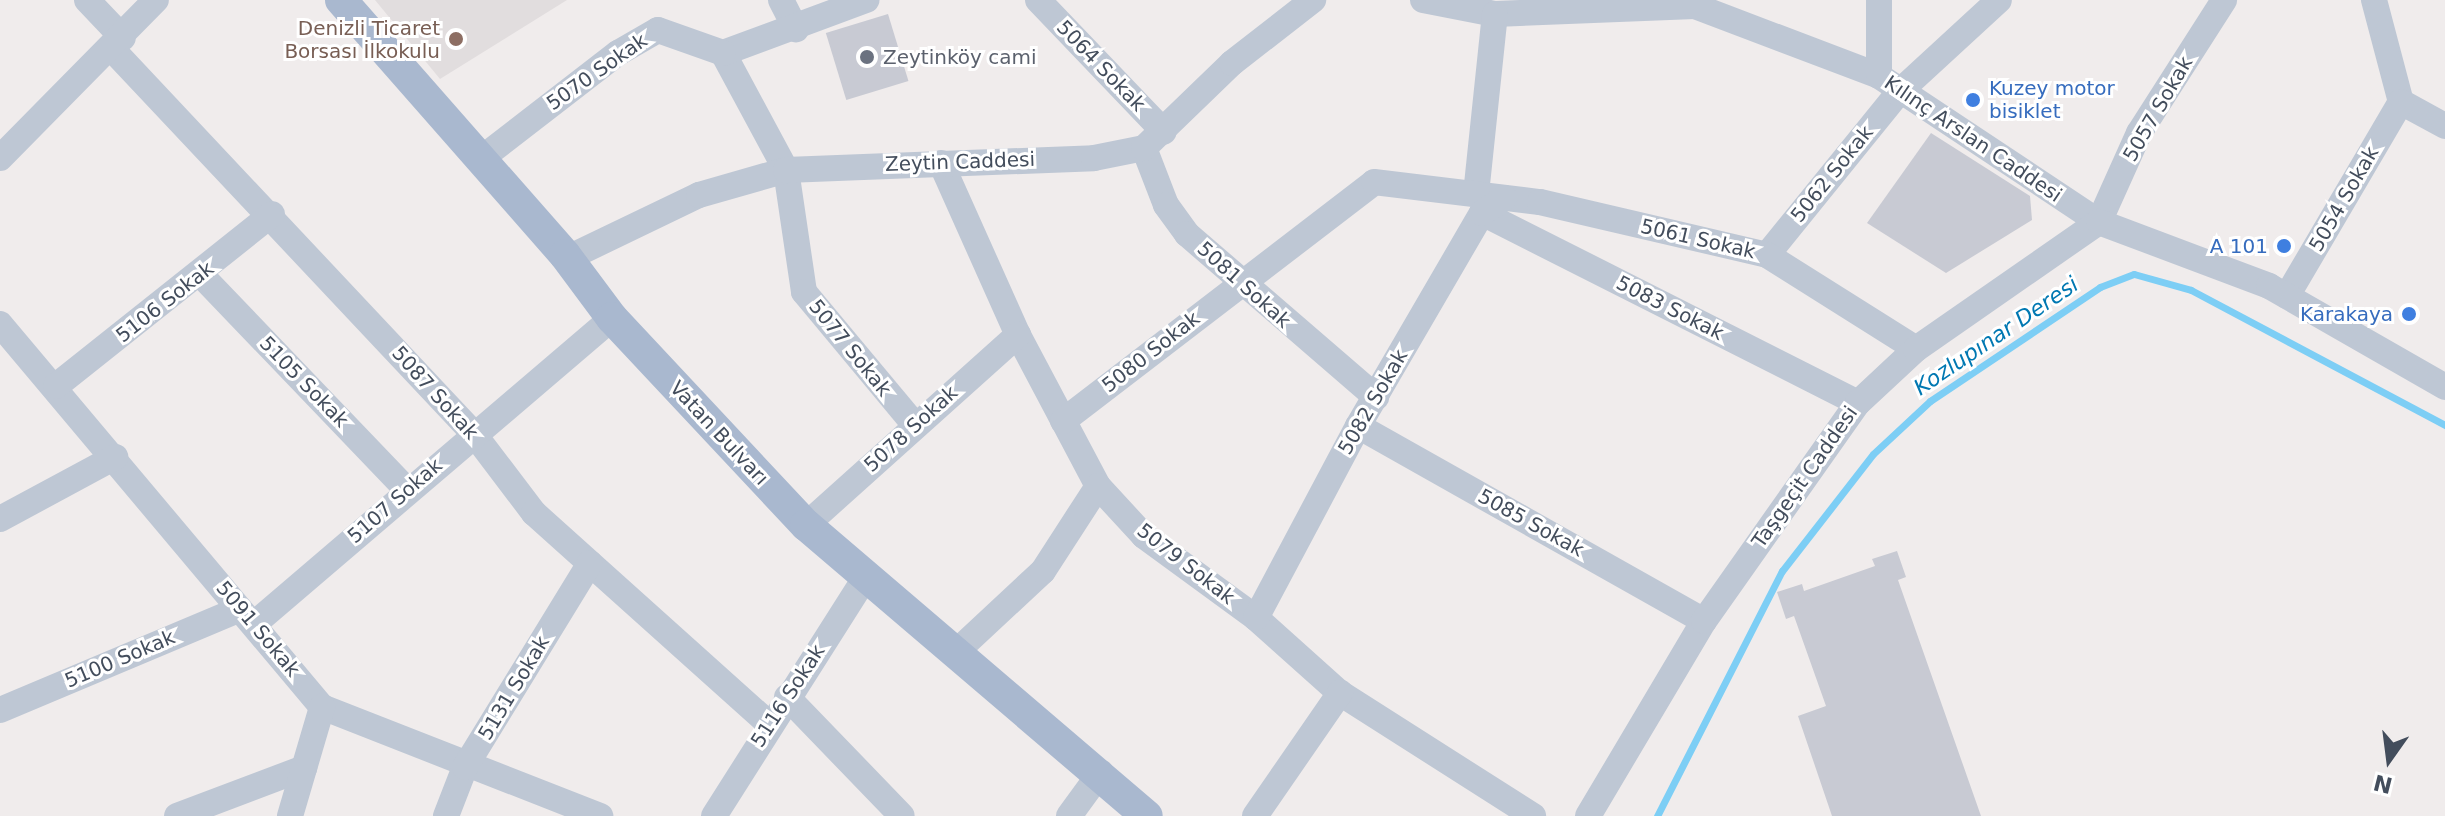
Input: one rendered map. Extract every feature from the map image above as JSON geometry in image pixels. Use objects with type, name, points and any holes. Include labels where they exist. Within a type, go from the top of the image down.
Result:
[{"type":"main road","name":"Vatan Bulvarı","points":[[341,0],[568,258],[612,318],[806,525],[865,578],[1101,772],[1147,816]]},
{"type":"street","name":"5087 Sokak","points":[[87,0],[118,44],[474,434],[534,513],[769,724]]},
{"type":"street","points":[[0,158],[118,44],[156,0]]},
{"type":"street","points":[[781,0],[796,29]]},
{"type":"street","points":[[723,53],[796,29],[866,0]]},
{"type":"street","name":"5064 Sokak","points":[[1038,0],[1154,140]]},
{"type":"street","points":[[1154,140],[1232,63],[1313,0]]},
{"type":"street","points":[[1879,0],[1888,85]]},
{"type":"street","name":"5062 Sokak","points":[[1767,255],[1888,85],[1999,0]]},
{"type":"street","name":"5057 Sokak","points":[[2099,222],[2139,133],[2224,0]]},
{"type":"street","points":[[2374,0],[2401,102],[2445,126]]},
{"type":"street","name":"Kılınç Arslan Caddesi","points":[[1431,1],[1495,14],[1713,6],[1888,85],[2099,222]]},
{"type":"street","points":[[1239,283],[1374,182],[1479,203],[1495,14]]},
{"type":"street","name":"5070 Sokak","points":[[482,158],[618,53],[658,30],[723,53]]},
{"type":"street","name":"5077 Sokak","points":[[723,53],[786,170],[804,292],[915,425]]},
{"type":"street","name":"5054 Sokak","points":[[2287,296],[2401,102]]},
{"type":"street","name":"Zeytin Caddesi","points":[[568,258],[699,195],[786,170],[1094,158],[1154,140]]},
{"type":"street","name":"5081 Sokak","points":[[1154,140],[1166,205],[1239,283],[1376,397]]},
{"type":"street","name":"5079 Sokak","points":[[941,163],[1018,335],[1098,486],[1144,536],[1256,618],[1340,693],[1533,816]]},
{"type":"street","name":"5082 Sokak","points":[[1256,618],[1479,203],[1504,198]]},
{"type":"street","name":"5061 Sokak","points":[[1504,198],[1767,255],[1916,349]]},
{"type":"street","name":"5083 Sokak","points":[[1479,203],[1858,403]]},
{"type":"street","name":"5106 Sokak","points":[[56,386],[201,275],[272,214]]},
{"type":"street","points":[[2099,222],[2287,296],[2445,387]]},
{"type":"street","name":"Taşgeçit Caddesi","points":[[1588,816],[1704,621],[1858,403],[1916,349],[2099,222]]},
{"type":"street","name":"5105 Sokak","points":[[201,275],[406,489]]},
{"type":"street","name":"5080 Sokak","points":[[1063,421],[1239,283]]},
{"type":"street","name":"5107 Sokak","points":[[247,617],[612,318]]},
{"type":"street","name":"5091 Sokak","points":[[0,324],[56,386],[322,707],[586,814]]},
{"type":"street","name":"5078 Sokak","points":[[806,525],[1018,335]]},
{"type":"street","name":"5085 Sokak","points":[[1358,426],[1704,621]]},
{"type":"street","points":[[0,519],[115,457]]},
{"type":"street","points":[[955,653],[1043,571],[1098,486]]},
{"type":"street","name":"5131 Sokak","points":[[446,816],[465,767],[590,563]]},
{"type":"street","name":"5116 Sokak","points":[[714,816],[769,724],[865,578]]},
{"type":"street","name":"5100 Sokak","points":[[0,710],[247,617]]},
{"type":"street","points":[[1255,816],[1340,693]]},
{"type":"street","points":[[787,697],[902,816]]},
{"type":"street","points":[[290,816],[322,707]]},
{"type":"street","points":[[177,816],[304,768]]},
{"type":"street","points":[[1069,816],[1101,772]]},
{"type":"shaded area","name":"Denizli Ticaret Borsası İlkokulu","points":[[375,0],[567,0],[440,79]]},
{"type":"building","name":"Zeytinköy cami","points":[[888,14],[908,81],[846,100],[826,33]]},
{"type":"building","points":[[1931,133],[2030,196],[2032,220],[1946,273],[1867,223]]},
{"type":"building","points":[[1897,551],[1906,577],[1898,580],[1981,816],[1832,816],[1798,716],[1826,706],[1794,616],[1786,619],[1777,592],[1802,584],[1804,591],[1875,566],[1872,559]]},
{"type":"waterway","name":"Kozlupınar Deresi","points":[[1657,816],[1782,571],[1873,454],[1930,401],[2100,287],[2134,274],[2191,290],[2445,425]]},
{"type":"place","name":"Denizli Ticaret Borsası İlkokulu","points":[[456,39]]},
{"type":"place","name":"Zeytinköy cami","points":[[867,57]]},
{"type":"place","name":"Kuzey motor bisiklet","points":[[1973,100]]},
{"type":"place","name":"A 101","points":[[2284,246]]},
{"type":"place","name":"Karakaya","points":[[2409,314]]}]
